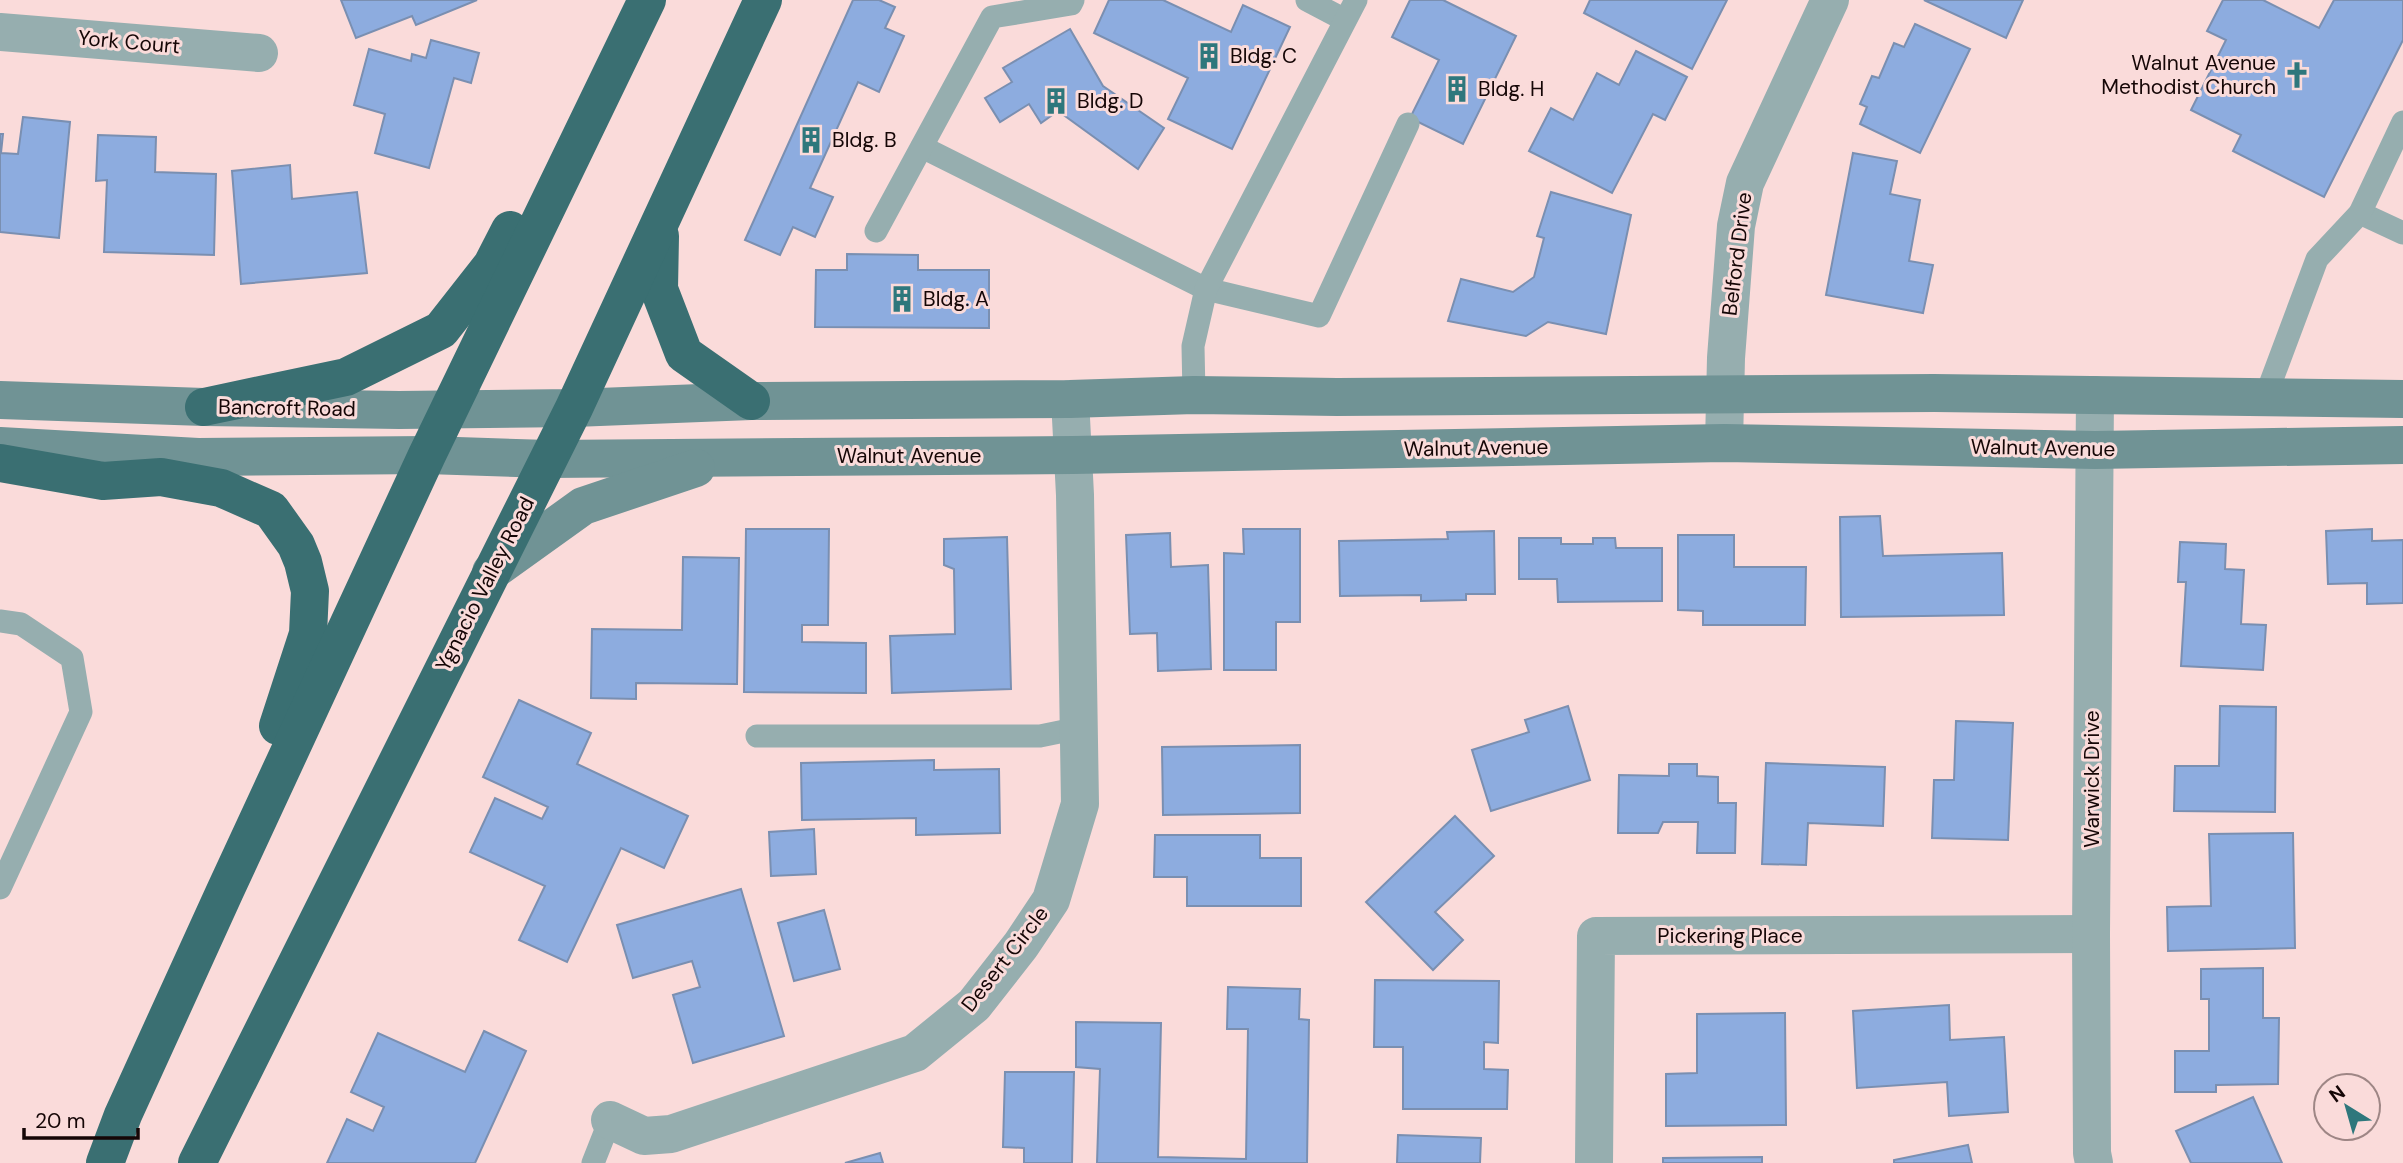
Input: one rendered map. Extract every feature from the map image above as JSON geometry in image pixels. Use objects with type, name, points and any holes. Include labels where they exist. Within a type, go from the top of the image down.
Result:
[{"type":"highway","points":[[105,1163],[123,1115],[427,455],[647,0]]},
{"type":"highway","name":"Ygnacio Valley Road","points":[[197,1163],[574,408],[763,0]]},
{"type":"highway","points":[[204,407],[346,377],[442,330],[492,265],[534,181],[605,90]]},
{"type":"highway","points":[[660,219],[659,289],[684,354],[751,401]]},
{"type":"highway","points":[[0,463],[103,481],[161,477],[221,488],[271,510],[296,545],[310,591],[308,634],[225,891]]},
{"type":"street","name":"Belford Drive","points":[[1724,443],[1726,358],[1736,226],[1745,183],[1830,0]]},
{"type":"street","name":"York Court","points":[[0,32],[259,52]]},
{"type":"street","points":[[574,408],[751,401],[1070,399],[1194,395],[1726,396],[1934,393],[2403,399]]},
{"type":"street","name":"Warwick Drive","points":[[2094,1163],[2091,934],[2095,395]]},
{"type":"street","name":"Desert Circle","points":[[610,1120],[644,1136],[671,1134],[915,1053],[974,1005],[1021,945],[1051,900],[1080,804],[1070,399]]},
{"type":"street","name":"Bancroft Road","points":[[0,400],[204,407],[448,410],[574,408]]},
{"type":"street","name":"Walnut Avenue","points":[[548,459],[1073,455],[1724,443],[2095,450],[2403,445]]},
{"type":"street","points":[[0,446],[198,457],[427,455],[548,459]]},
{"type":"street","points":[[491,572],[583,506],[725,458]]},
{"type":"street","name":"Pickering Place","points":[[1594,1163],[1596,936],[2091,934]]},
{"type":"lane","points":[[876,231],[992,17],[1070,4],[1073,0]]},
{"type":"lane","points":[[1194,395],[1193,346],[1206,289],[1351,10],[1307,0]]},
{"type":"lane","points":[[2265,398],[2317,259],[2360,213],[2403,122]]},
{"type":"lane","points":[[922,147],[1206,289],[1319,316],[1408,124]]},
{"type":"lane","points":[[2360,213],[2403,233]]},
{"type":"lane","points":[[0,621],[21,624],[72,658],[81,712],[0,888]]},
{"type":"lane","points":[[757,736],[1040,736],[1079,728]]},
{"type":"lane","points":[[593,1163],[610,1120]]},
{"type":"building","points":[[341,0],[477,0],[416,25],[412,16],[356,38]]},
{"type":"building","name":"Bldg. B","points":[[853,0],[879,0],[895,7],[885,28],[904,36],[879,92],[858,82],[810,188],[833,197],[815,237],[793,227],[780,255],[745,240]]},
{"type":"building","name":"Bldg. C","points":[[1109,0],[1163,0],[1231,32],[1243,5],[1290,27],[1232,149],[1168,119],[1188,78],[1094,33]]},
{"type":"building","name":"Bldg. H","points":[[1410,0],[1443,0],[1516,36],[1463,144],[1410,118],[1439,60],[1392,37]]},
{"type":"building","points":[[1590,0],[1727,0],[1692,69],[1584,13]]},
{"type":"building","points":[[1924,0],[2023,0],[2006,38]]},
{"type":"building","name":"Walnut Avenue Methodist Church","points":[[2223,0],[2263,0],[2319,28],[2334,0],[2403,0],[2403,40],[2324,197],[2233,151],[2241,135],[2191,110],[2226,40],[2207,31]]},
{"type":"building","points":[[1915,24],[1970,49],[1920,153],[1860,124],[1867,107],[1860,104],[1872,76],[1879,78],[1894,43],[1904,47]]},
{"type":"building","name":"Bldg. D","points":[[1070,29],[1103,86],[1164,128],[1138,169],[1058,111],[1041,123],[1029,104],[1000,122],[985,98],[1012,82],[1003,68]]},
{"type":"building","points":[[431,40],[479,53],[471,83],[454,78],[429,168],[375,153],[385,114],[354,105],[369,49],[411,61],[412,54],[426,58]]},
{"type":"building","points":[[1636,51],[1687,77],[1665,120],[1653,114],[1612,193],[1529,151],[1551,108],[1573,120],[1597,73],[1619,85]]},
{"type":"building","points":[[23,117],[70,122],[59,238],[0,232],[0,134],[3,134],[1,153],[18,154]]},
{"type":"building","points":[[98,135],[156,137],[155,172],[216,174],[214,255],[104,252],[107,180],[96,181]]},
{"type":"building","points":[[1853,153],[1897,161],[1890,194],[1920,200],[1909,261],[1933,265],[1923,313],[1826,295]]},
{"type":"building","points":[[290,165],[292,199],[357,192],[367,273],[241,284],[232,171]]},
{"type":"building","points":[[1551,192],[1631,215],[1606,334],[1548,322],[1526,336],[1448,321],[1461,279],[1513,292],[1534,277],[1544,238],[1537,236]]},
{"type":"building","name":"Bldg. A","points":[[847,254],[918,255],[918,270],[989,270],[989,328],[815,327],[816,270],[847,270]]},
{"type":"building","points":[[1880,516],[1883,556],[2002,553],[2004,615],[1841,617],[1840,517]]},
{"type":"building","points":[[746,529],[829,529],[828,625],[802,625],[802,642],[866,643],[866,693],[744,692]]},
{"type":"building","points":[[1243,529],[1300,529],[1300,622],[1276,622],[1276,670],[1224,670],[1224,553],[1244,554]]},
{"type":"building","points":[[2372,529],[2372,541],[2403,540],[2403,603],[2367,604],[2367,583],[2328,584],[2326,531]]},
{"type":"building","points":[[1494,531],[1495,594],[1466,594],[1466,600],[1421,601],[1421,595],[1340,596],[1339,541],[1448,539],[1447,532]]},
{"type":"building","points":[[1170,533],[1171,567],[1208,565],[1211,669],[1158,671],[1157,633],[1130,634],[1126,535]]},
{"type":"building","points":[[1678,535],[1734,535],[1734,567],[1806,567],[1805,625],[1703,625],[1703,611],[1678,610]]},
{"type":"building","points":[[1007,537],[1011,689],[892,693],[890,636],[955,634],[954,569],[944,565],[944,539]]},
{"type":"building","points":[[1519,538],[1561,538],[1561,544],[1593,544],[1593,538],[1615,538],[1616,548],[1662,548],[1662,601],[1558,602],[1557,579],[1519,579]]},
{"type":"building","points":[[2180,542],[2226,544],[2225,569],[2244,570],[2241,624],[2266,625],[2263,670],[2181,666],[2186,582],[2178,582]]},
{"type":"building","points":[[683,557],[739,558],[737,684],[636,683],[636,699],[591,698],[592,629],[682,630]]},
{"type":"building","points":[[519,700],[591,733],[577,764],[688,816],[664,868],[621,848],[567,962],[519,940],[545,886],[470,852],[495,798],[542,819],[548,807],[483,777]]},
{"type":"building","points":[[1568,706],[1590,780],[1491,811],[1472,750],[1529,732],[1525,720]]},
{"type":"building","points":[[2220,706],[2276,707],[2275,812],[2174,811],[2175,766],[2219,766]]},
{"type":"building","points":[[1956,721],[2013,723],[2008,840],[1932,838],[1934,780],[1954,780]]},
{"type":"building","points":[[1300,745],[1300,813],[1163,815],[1162,747]]},
{"type":"building","points":[[934,760],[934,770],[999,769],[1000,833],[916,835],[916,818],[802,820],[801,763]]},
{"type":"building","points":[[1766,763],[1885,767],[1883,826],[1808,823],[1806,865],[1762,864]]},
{"type":"building","points":[[1669,764],[1697,764],[1697,776],[1718,777],[1718,803],[1736,803],[1735,853],[1697,853],[1698,822],[1663,822],[1658,833],[1618,833],[1619,775],[1669,776]]},
{"type":"building","points":[[1455,816],[1494,856],[1435,912],[1463,940],[1433,970],[1366,902]]},
{"type":"building","points":[[814,829],[816,874],[771,876],[769,832]]},
{"type":"building","points":[[2293,833],[2295,948],[2168,951],[2167,907],[2211,906],[2209,834]]},
{"type":"building","points":[[1155,835],[1260,835],[1260,858],[1301,858],[1301,906],[1187,906],[1187,877],[1154,877]]},
{"type":"building","points":[[741,889],[784,1036],[693,1063],[673,995],[700,987],[692,961],[633,978],[617,925]]},
{"type":"building","points":[[824,910],[840,969],[794,981],[778,923]]},
{"type":"building","points":[[2263,968],[2263,1018],[2279,1018],[2278,1084],[2216,1085],[2216,1092],[2175,1092],[2175,1051],[2209,1051],[2209,999],[2201,999],[2201,969]]},
{"type":"building","points":[[1375,980],[1499,981],[1498,1043],[1484,1042],[1484,1069],[1508,1070],[1507,1109],[1403,1109],[1403,1047],[1374,1047]]},
{"type":"building","points":[[1228,987],[1300,989],[1299,1019],[1309,1020],[1307,1163],[1097,1163],[1100,1069],[1076,1067],[1076,1022],[1161,1023],[1158,1157],[1246,1159],[1248,1029],[1227,1029]]},
{"type":"building","points":[[1949,1005],[1950,1040],[2004,1037],[2008,1112],[1949,1116],[1947,1082],[1857,1088],[1853,1011]]},
{"type":"building","points":[[1785,1013],[1786,1125],[1666,1126],[1666,1074],[1697,1073],[1697,1014]]},
{"type":"building","points":[[484,1031],[526,1051],[475,1163],[327,1163],[347,1119],[373,1131],[384,1107],[351,1092],[378,1033],[465,1072]]},
{"type":"building","points":[[1005,1072],[1074,1072],[1072,1163],[1024,1163],[1024,1148],[1003,1147]]},
{"type":"building","points":[[2253,1097],[2282,1163],[2191,1163],[2176,1131]]},
{"type":"building","points":[[1398,1135],[1481,1138],[1480,1163],[1397,1163]]},
{"type":"building","points":[[1968,1145],[1972,1163],[1894,1163],[1894,1160]]},
{"type":"building","points":[[880,1153],[883,1163],[845,1163]]},
{"type":"building","points":[[1762,1157],[1762,1163],[1663,1163],[1663,1158]]},
{"type":"place","name":"Bldg. C","points":[[1209,56]]},
{"type":"place","name":"Walnut Avenue Methodist Church","points":[[2297,75]]},
{"type":"place","name":"Bldg. H","points":[[1457,89]]},
{"type":"place","name":"Bldg. D","points":[[1056,101]]},
{"type":"place","name":"Bldg. B","points":[[811,140]]},
{"type":"place","name":"Bldg. A","points":[[902,299]]}]
